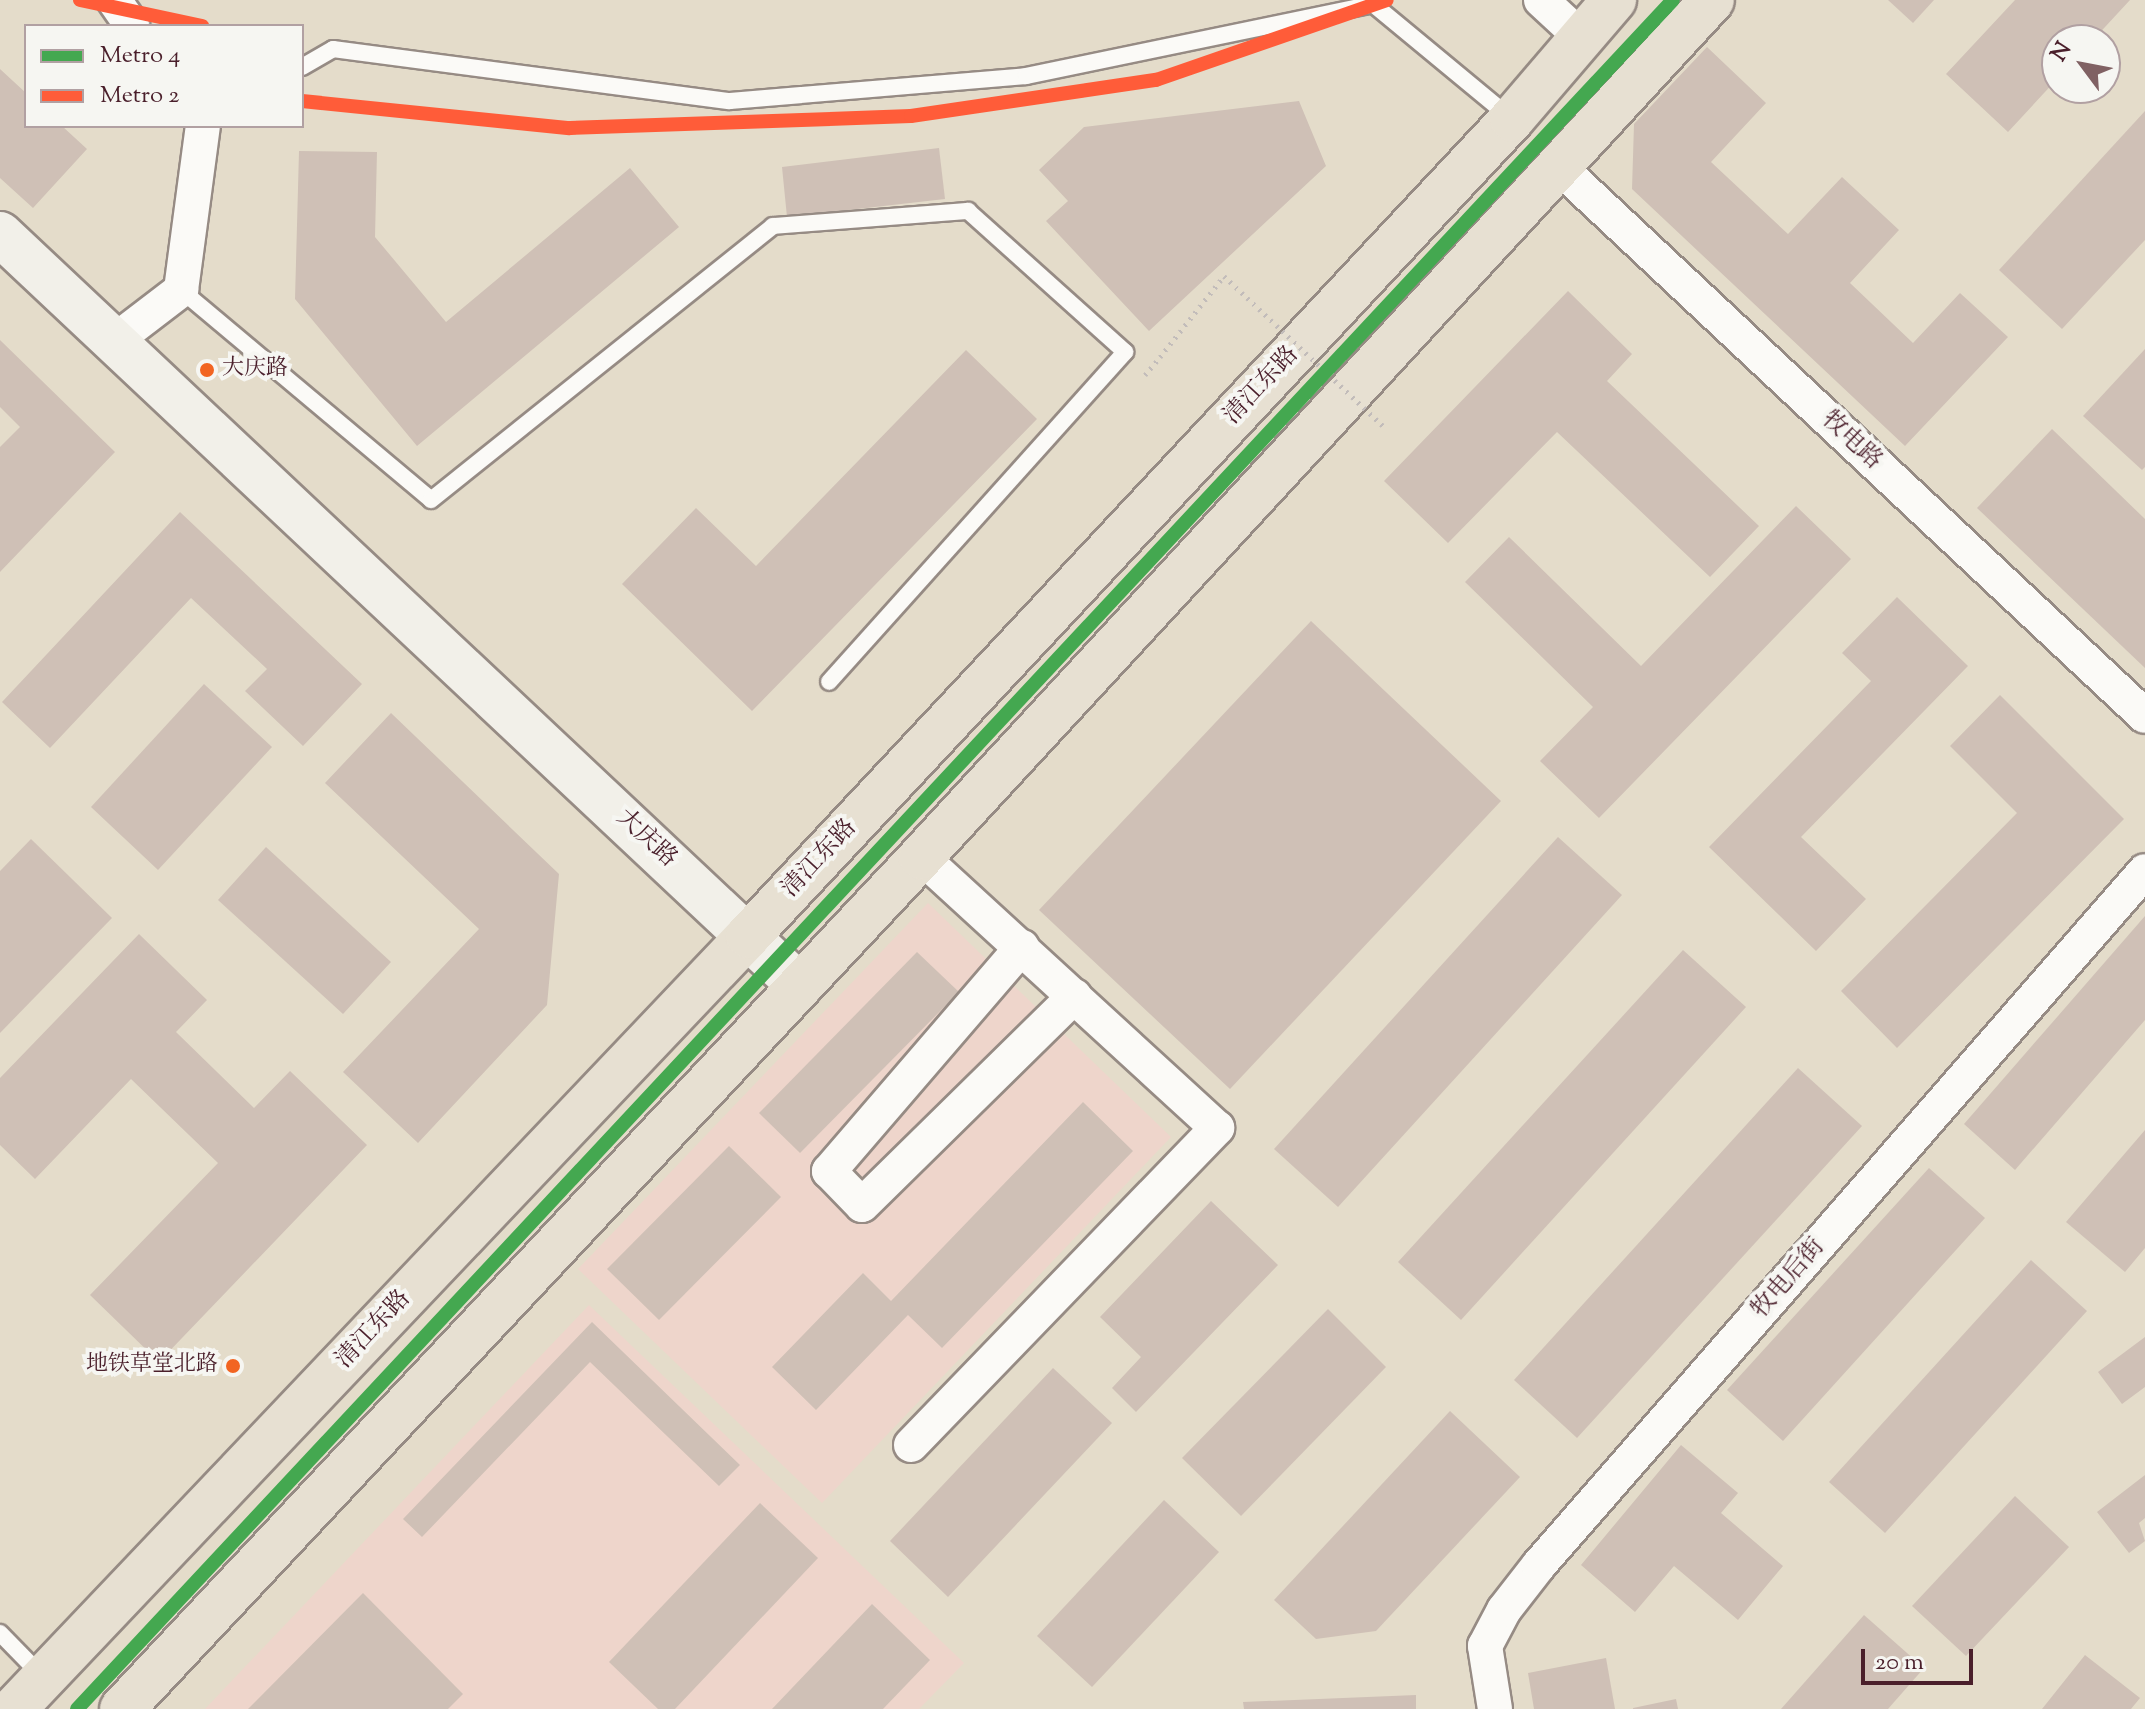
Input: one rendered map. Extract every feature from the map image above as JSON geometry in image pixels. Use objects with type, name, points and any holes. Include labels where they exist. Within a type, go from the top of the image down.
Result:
[{"type":"main road","name":"清江东路","points":[[14,1709],[748,936],[1512,119],[1614,0]]},
{"type":"main road","points":[[122,1709],[921,857],[1712,0]]},
{"type":"street","points":[[114,0],[131,24]]},
{"type":"street","points":[[1541,0],[1580,36]]},
{"type":"street","points":[[117,339],[181,290],[203,128]]},
{"type":"street","name":"牧电路","points":[[1558,166],[2145,716]]},
{"type":"street","name":"大庆路","points":[[0,234],[117,339],[800,986]]},
{"type":"street","points":[[911,1445],[1217,1128],[921,857]]},
{"type":"street","name":"牧电后街","points":[[1495,1709],[1485,1646],[1504,1610],[1539,1565],[2145,871]]},
{"type":"street","points":[[1022,947],[829,1171],[862,1205],[1075,996]]},
{"type":"lane","points":[[304,66],[333,49],[730,101],[1026,76],[1373,4],[1512,119]]},
{"type":"lane","points":[[181,290],[431,500],[773,226],[968,211],[1125,352],[829,682]]},
{"type":"lane","points":[[0,1633],[45,1678]]},
{"type":"path","points":[[1160,357],[1224,276],[1384,427]]},
{"type":"shaded area","points":[[928,903],[1171,1137],[822,1503],[578,1269]]},
{"type":"shaded area","points":[[589,1305],[964,1663],[919,1709],[205,1709]]},
{"type":"building","points":[[1888,0],[1934,0],[1913,23]]},
{"type":"building","points":[[2015,0],[2130,0],[2108,24],[2041,24],[2041,96],[2008,132],[1946,74]]},
{"type":"building","points":[[1707,47],[1766,103],[1711,162],[1788,234],[1842,177],[1899,230],[1850,283],[1913,343],[1960,293],[2008,337],[1905,446],[1632,189],[1634,124]]},
{"type":"building","points":[[0,69],[24,91],[24,128],[64,128],[87,149],[33,208],[0,178]]},
{"type":"building","points":[[1299,101],[1326,166],[1149,331],[1046,221],[1068,201],[1039,170],[1084,127]]},
{"type":"building","points":[[2145,111],[2145,240],[2062,329],[1999,270]]},
{"type":"building","points":[[939,148],[945,199],[787,217],[782,167]]},
{"type":"building","points":[[299,151],[377,152],[375,237],[446,322],[630,168],[679,227],[417,446],[295,299]]},
{"type":"building","points":[[1568,291],[1632,354],[1607,381],[1759,526],[1710,577],[1557,432],[1448,543],[1384,481]]},
{"type":"building","points":[[0,340],[115,452],[0,572],[0,447],[20,427],[0,407]]},
{"type":"building","points":[[2145,349],[2145,467],[2142,470],[2083,416]]},
{"type":"building","points":[[966,350],[1037,419],[752,711],[622,584],[696,508],[756,566]]},
{"type":"building","points":[[2052,429],[2145,519],[2145,668],[1977,508]]},
{"type":"building","points":[[1796,506],[1851,559],[1599,818],[1540,761],[1593,707],[1465,582],[1509,537],[1641,666]]},
{"type":"building","points":[[180,512],[362,684],[303,746],[245,691],[267,669],[191,598],[50,748],[2,702]]},
{"type":"building","points":[[1897,597],[1968,666],[1801,837],[1866,899],[1816,951],[1709,847],[1871,681],[1842,653]]},
{"type":"building","points":[[1311,621],[1501,801],[1230,1089],[1039,910]]},
{"type":"building","points":[[204,684],[272,747],[158,870],[91,807]]},
{"type":"building","points":[[2000,695],[2124,819],[1897,1048],[1841,991],[2017,813],[1950,746]]},
{"type":"building","points":[[391,713],[559,874],[547,1005],[418,1143],[343,1072],[479,929],[325,783]]},
{"type":"building","points":[[1558,837],[1622,895],[1338,1207],[1274,1149]]},
{"type":"building","points":[[31,839],[112,918],[0,1033],[0,871]]},
{"type":"building","points":[[266,847],[391,962],[343,1014],[218,900]]},
{"type":"building","points":[[2145,916],[2145,1020],[2015,1170],[1964,1124]]},
{"type":"building","points":[[139,934],[207,1000],[176,1032],[254,1108],[290,1071],[367,1145],[159,1362],[90,1295],[218,1163],[131,1079],[35,1179],[0,1145],[0,1078]]},
{"type":"building","points":[[1683,950],[1746,1007],[1461,1320],[1398,1262]]},
{"type":"building","points":[[917,952],[959,992],[800,1153],[759,1113]]},
{"type":"building","points":[[1798,1068],[1862,1126],[1577,1438],[1514,1380]]},
{"type":"building","points":[[1083,1102],[1133,1151],[942,1348],[908,1315],[816,1410],[772,1367],[863,1273],[891,1301]]},
{"type":"building","points":[[2145,1130],[2145,1248],[2125,1272],[2066,1222]]},
{"type":"building","points":[[729,1146],[781,1197],[659,1320],[607,1269]]},
{"type":"building","points":[[1929,1168],[1985,1218],[1783,1441],[1727,1390]]},
{"type":"building","points":[[1211,1201],[1278,1265],[1136,1412],[1112,1388],[1141,1357],[1100,1317]]},
{"type":"building","points":[[2031,1260],[2087,1311],[1885,1533],[1829,1482]]},
{"type":"building","points":[[1328,1309],[1386,1367],[1241,1516],[1182,1458]]},
{"type":"building","points":[[592,1322],[740,1465],[719,1486],[590,1362],[422,1537],[403,1519]]},
{"type":"building","points":[[2145,1337],[2145,1387],[2122,1404],[2098,1372]]},
{"type":"building","points":[[1053,1368],[1112,1423],[948,1597],[890,1541]]},
{"type":"building","points":[[1450,1411],[1520,1477],[1376,1631],[1316,1639],[1274,1600]]},
{"type":"building","points":[[1681,1445],[1738,1493],[1721,1513],[1783,1566],[1738,1620],[1674,1566],[1635,1612],[1581,1565]]},
{"type":"building","points":[[2145,1475],[2145,1518],[2139,1523],[2145,1541],[2129,1553],[2097,1512]]},
{"type":"building","points":[[2015,1496],[2069,1547],[1966,1656],[1912,1606]]},
{"type":"building","points":[[1164,1500],[1219,1552],[1092,1687],[1037,1636]]},
{"type":"building","points":[[760,1503],[818,1558],[675,1709],[658,1709],[609,1662]]},
{"type":"building","points":[[363,1593],[463,1694],[448,1709],[248,1709]]},
{"type":"building","points":[[872,1604],[930,1660],[883,1709],[772,1709]]},
{"type":"building","points":[[1864,1615],[1924,1668],[1888,1709],[1781,1709]]},
{"type":"building","points":[[2085,1655],[2140,1698],[2131,1709],[2042,1709]]},
{"type":"building","points":[[1606,1658],[1615,1709],[1534,1709],[1528,1673]]},
{"type":"building","points":[[1416,1695],[1416,1709],[1244,1709],[1243,1702]]},
{"type":"building","points":[[1676,1699],[1678,1709],[1633,1709],[1633,1708]]},
{"type":"metro line","name":"2","points":[[80,0],[193,24]]},
{"type":"metro line","name":"2","points":[[304,101],[570,128],[911,116],[1156,80],[1387,0]]},
{"type":"metro line","name":"4","points":[[77,1709],[1673,0]]},
{"type":"place","name":"大庆路","points":[[207,370]]},
{"type":"place","name":"地铁草堂北路","points":[[233,1366]]}]
